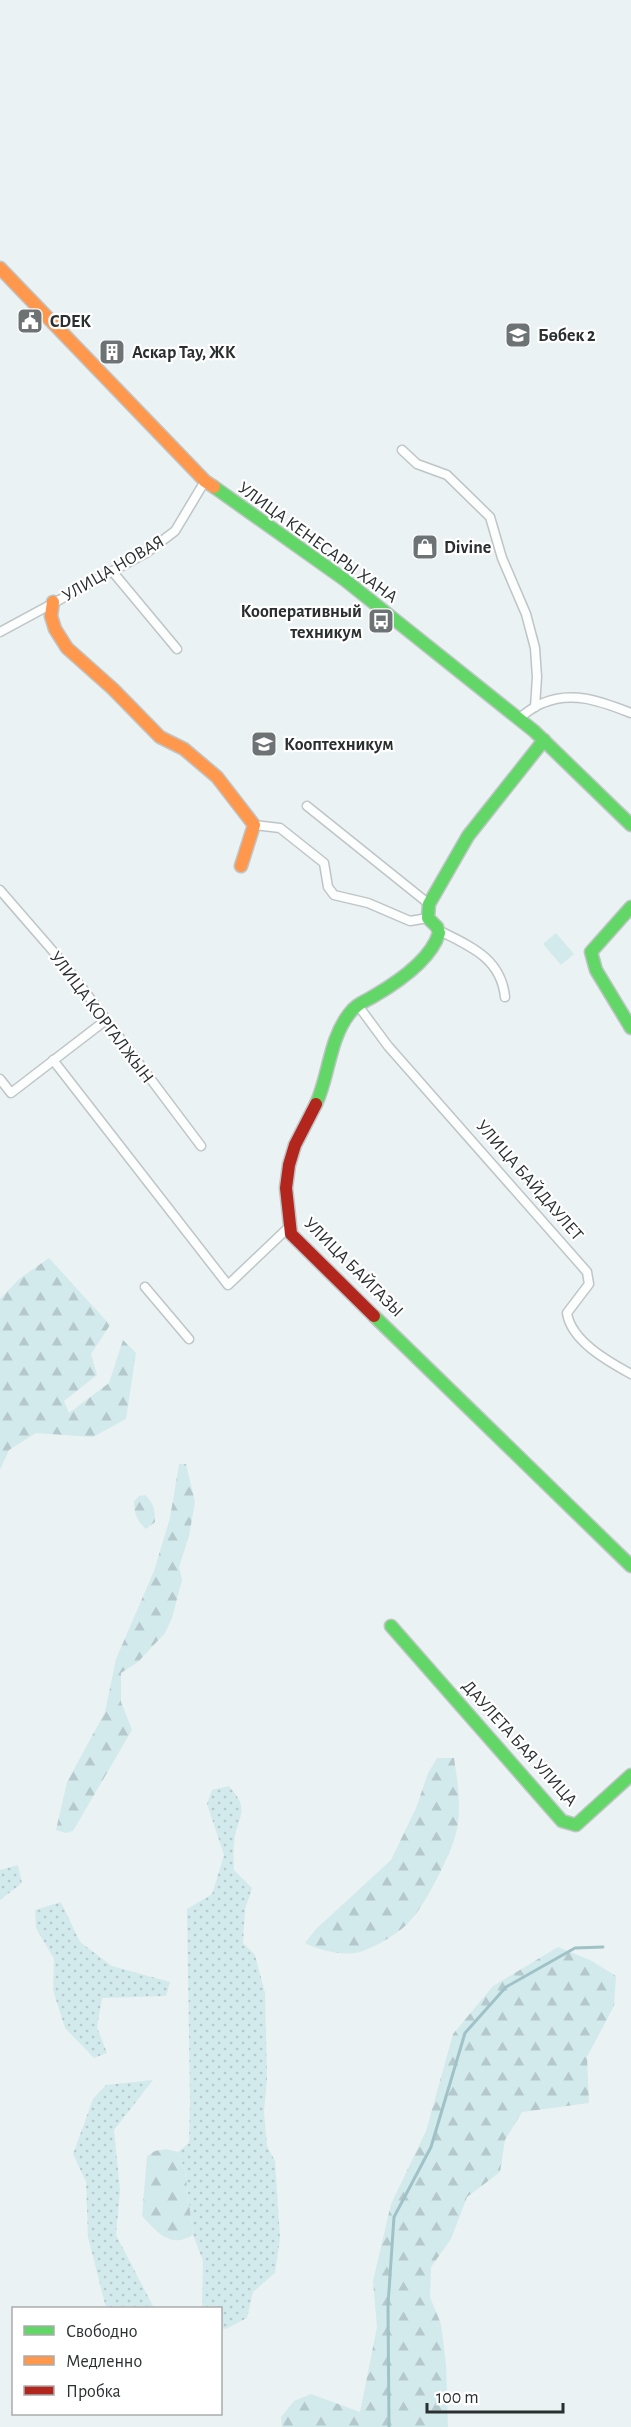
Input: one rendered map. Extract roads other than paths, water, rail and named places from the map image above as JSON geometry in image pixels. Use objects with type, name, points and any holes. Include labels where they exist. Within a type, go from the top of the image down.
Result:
[{"type":"street","name":"УЛИЦА КЕНЕСАРЫ ХАНА","points":[[0,268],[205,481],[345,580],[518,718],[544,740],[631,825]]},
{"type":"street","points":[[402,450],[417,464],[447,474],[490,517],[502,558],[526,614],[535,648],[537,677],[535,707]]},
{"type":"street","name":"УЛИЦА НОВАЯ","points":[[0,632],[146,553],[175,531],[205,481]]},
{"type":"street","points":[[112,571],[177,649]]},
{"type":"street","points":[[53,602],[51,616],[55,629],[67,648],[113,689],[160,737],[184,749],[217,777],[254,825],[280,828],[324,863],[328,887],[334,895],[368,903],[410,921],[428,918]]},
{"type":"street","points":[[518,718],[543,702],[572,697],[594,699],[631,713]]},
{"type":"street","points":[[505,997],[504,981],[489,961],[471,946],[438,930],[428,918],[429,904],[468,836],[544,740]]},
{"type":"street","points":[[307,806],[429,904]]},
{"type":"street","points":[[241,866],[254,825]]},
{"type":"street","name":"УЛИЦА КОРГАЛЖЫН","points":[[0,890],[65,965],[201,1146]]},
{"type":"street","points":[[631,907],[591,952],[596,970],[631,1028]]},
{"type":"street","points":[[290,1226],[286,1176],[305,1123],[320,1096],[334,1047],[346,1016],[357,1004],[394,984],[412,968],[433,946],[439,935],[438,930]]},
{"type":"street","name":"УЛИЦА БАЙДАУЛЕТ","points":[[357,1004],[388,1046],[587,1272],[589,1284],[567,1313],[568,1319],[592,1352],[631,1374]]},
{"type":"street","points":[[0,1079],[10,1093],[106,1020]]},
{"type":"street","name":"УЛИЦА БАЙГАЗЫ","points":[[53,1060],[228,1285],[290,1226]]},
{"type":"street","name":"УЛИЦА БАЙГАЗЫ","points":[[290,1226],[291,1234],[631,1566]]},
{"type":"street","points":[[145,1287],[189,1339]]},
{"type":"street","name":"ДАУЛЕТА БАЯ УЛИЦА","points":[[391,1626],[562,1821],[576,1825],[631,1775]]},
{"type":"waterway","points":[[389,2427],[388,2305],[394,2217],[431,2147],[465,2033],[506,1987],[575,1948],[603,1947]]},
{"type":"place","name":"CDEK","points":[[30,321]]},
{"type":"place","name":"Бөбек 2","points":[[518,335]]},
{"type":"place","name":"Аскар Тау, ЖК","points":[[112,352]]},
{"type":"place","name":"Divine","points":[[425,547]]},
{"type":"place","name":"Кооперативный техникум","points":[[381,621]]},
{"type":"place","name":"Кооптехникум","points":[[264,744]]}]
